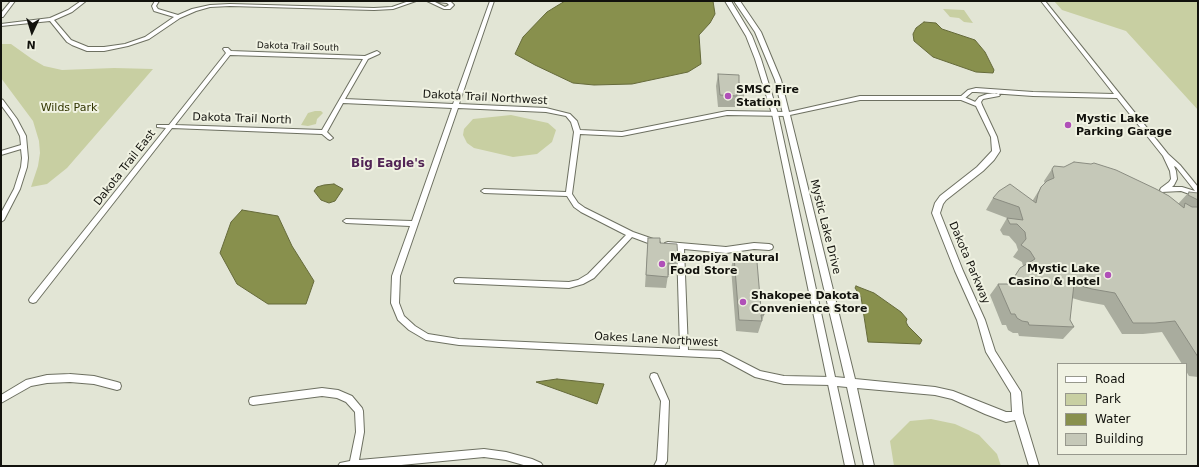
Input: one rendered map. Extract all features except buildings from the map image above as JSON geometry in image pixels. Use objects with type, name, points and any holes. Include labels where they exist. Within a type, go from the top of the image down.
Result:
[{"type":"street","points":[[1,16],[13,1]]},
{"type":"street","points":[[1,25],[51,18],[70,11],[84,1]]},
{"type":"street","points":[[157,1],[154,6],[156,10],[178,17]]},
{"type":"street","points":[[51,18],[69,41],[79,47],[95,49],[115,48],[137,42],[157,32],[178,17],[194,10],[219,5],[374,10],[393,8],[414,1]]},
{"type":"street","points":[[429,1],[444,8],[448,8],[452,5],[448,2],[438,1]]},
{"type":"street","points":[[346,221],[413,224],[492,1]]},
{"type":"street","points":[[728,1],[749,36],[758,59],[775,114],[850,466]]},
{"type":"street","name":"Mystic Lake Drive","points":[[737,1],[758,32],[778,80],[851,383],[869,466]]},
{"type":"street","points":[[1043,1],[1118,96],[1166,155],[1178,166],[1198,192]]},
{"type":"street","name":"Dakota Trail South","points":[[227,51],[366,58]]},
{"type":"street","name":"Dakota Trail East","points":[[33,300],[170,127],[227,51]]},
{"type":"street","points":[[330,138],[324,132],[366,58],[377,53]]},
{"type":"street","points":[[962,98],[970,92],[976,90],[1033,94]]},
{"type":"street","points":[[769,247],[754,246],[726,250],[648,242],[583,210],[576,205],[569,194],[577,132],[629,133],[716,114],[787,114],[860,98],[962,98],[979,105],[978,102],[981,98],[987,96],[1033,94],[1118,96]]},
{"type":"street","name":"Dakota Trail Northwest","points":[[342,101],[546,110],[568,115],[574,121],[577,132]]},
{"type":"street","points":[[1,102],[15,120],[23,136],[24,146],[24,167],[19,184],[10,205],[1,220]]},
{"type":"street","name":"Dakota Parkway","points":[[979,105],[994,137],[996,151],[980,168],[943,198],[939,203],[936,213],[959,271],[981,320],[991,352],[1016,392],[1018,412],[1034,466]]},
{"type":"street","name":"Dakota Trail North","points":[[159,126],[324,132]]},
{"type":"street","points":[[1,153],[24,146]]},
{"type":"street","points":[[1161,198],[1161,193],[1163,190],[1172,184],[1174,179],[1173,171],[1166,155]]},
{"type":"street","points":[[1163,190],[1168,188],[1182,189],[1198,195]]},
{"type":"street","points":[[484,191],[569,194]]},
{"type":"street","name":"Oakes Lane Northwest","points":[[413,224],[396,276],[395,303],[401,318],[412,328],[426,337],[459,342],[721,355],[758,374],[784,380],[831,381],[936,390],[953,395],[1006,417],[1014,416],[1018,412]]},
{"type":"street","points":[[458,281],[570,285],[592,276],[630,234]]},
{"type":"street","points":[[680,246],[684,353]]},
{"type":"street","points":[[654,377],[665,401],[662,461],[659,466]]},
{"type":"street","points":[[1,399],[29,383],[47,379],[70,378],[94,380],[117,386]]},
{"type":"street","points":[[253,401],[322,392],[338,394],[349,399],[359,411],[360,432],[354,464]]},
{"type":"street","points":[[343,466],[484,453],[506,456],[538,466]]},
{"type":"green space","points":[[1054,1],[1198,1],[1198,110],[1126,31],[1062,10]]},
{"type":"green space","points":[[943,9],[964,10],[973,23],[964,22],[959,18],[950,17]]},
{"type":"green space","name":"Wilds Park","points":[[1,44],[11,44],[44,66],[62,70],[114,68],[153,69],[67,168],[47,184],[31,187],[38,166],[40,153],[39,141],[33,121],[1,78]]},
{"type":"green space","points":[[321,111],[323,113],[317,119],[316,124],[308,126],[301,125],[308,113]]},
{"type":"green space","points":[[511,115],[548,123],[556,130],[552,142],[537,154],[513,157],[474,148],[467,143],[463,135],[464,129],[473,119]]},
{"type":"green space","points":[[931,419],[955,424],[979,435],[997,454],[1001,466],[894,466],[890,441],[910,421]]},
{"type":"water","points":[[565,1],[713,1],[715,14],[710,23],[699,35],[701,64],[688,72],[632,84],[594,85],[573,83],[515,54],[523,37],[547,12]]},
{"type":"water","points":[[924,22],[936,23],[942,29],[975,40],[985,52],[994,70],[993,73],[976,72],[933,57],[914,41],[913,34],[916,28]]},
{"type":"water","points":[[334,184],[343,189],[335,201],[329,203],[321,200],[314,191],[317,187]]},
{"type":"water","points":[[242,210],[278,216],[292,246],[314,281],[306,304],[268,304],[237,284],[220,253],[231,222]]},
{"type":"water","points":[[856,286],[874,293],[901,312],[907,319],[906,322],[908,326],[922,340],[920,344],[868,342],[861,297],[855,288]]},
{"type":"water","points":[[557,379],[604,384],[597,404],[536,382]]},
{"type":"place","name":"SMSC Fire Station","points":[[728,96]]},
{"type":"place","name":"Mystic Lake Parking Garage","points":[[1068,125]]},
{"type":"place","name":"Mazopiya Natural Food Store","points":[[662,264]]},
{"type":"place","name":"Mystic Lake Casino & Hotel","points":[[1108,275]]},
{"type":"place","name":"Shakopee Dakota Convenience Store","points":[[743,302]]},
{"type":"district","name":"Big Eagle's","points":[[388,164]]}]
